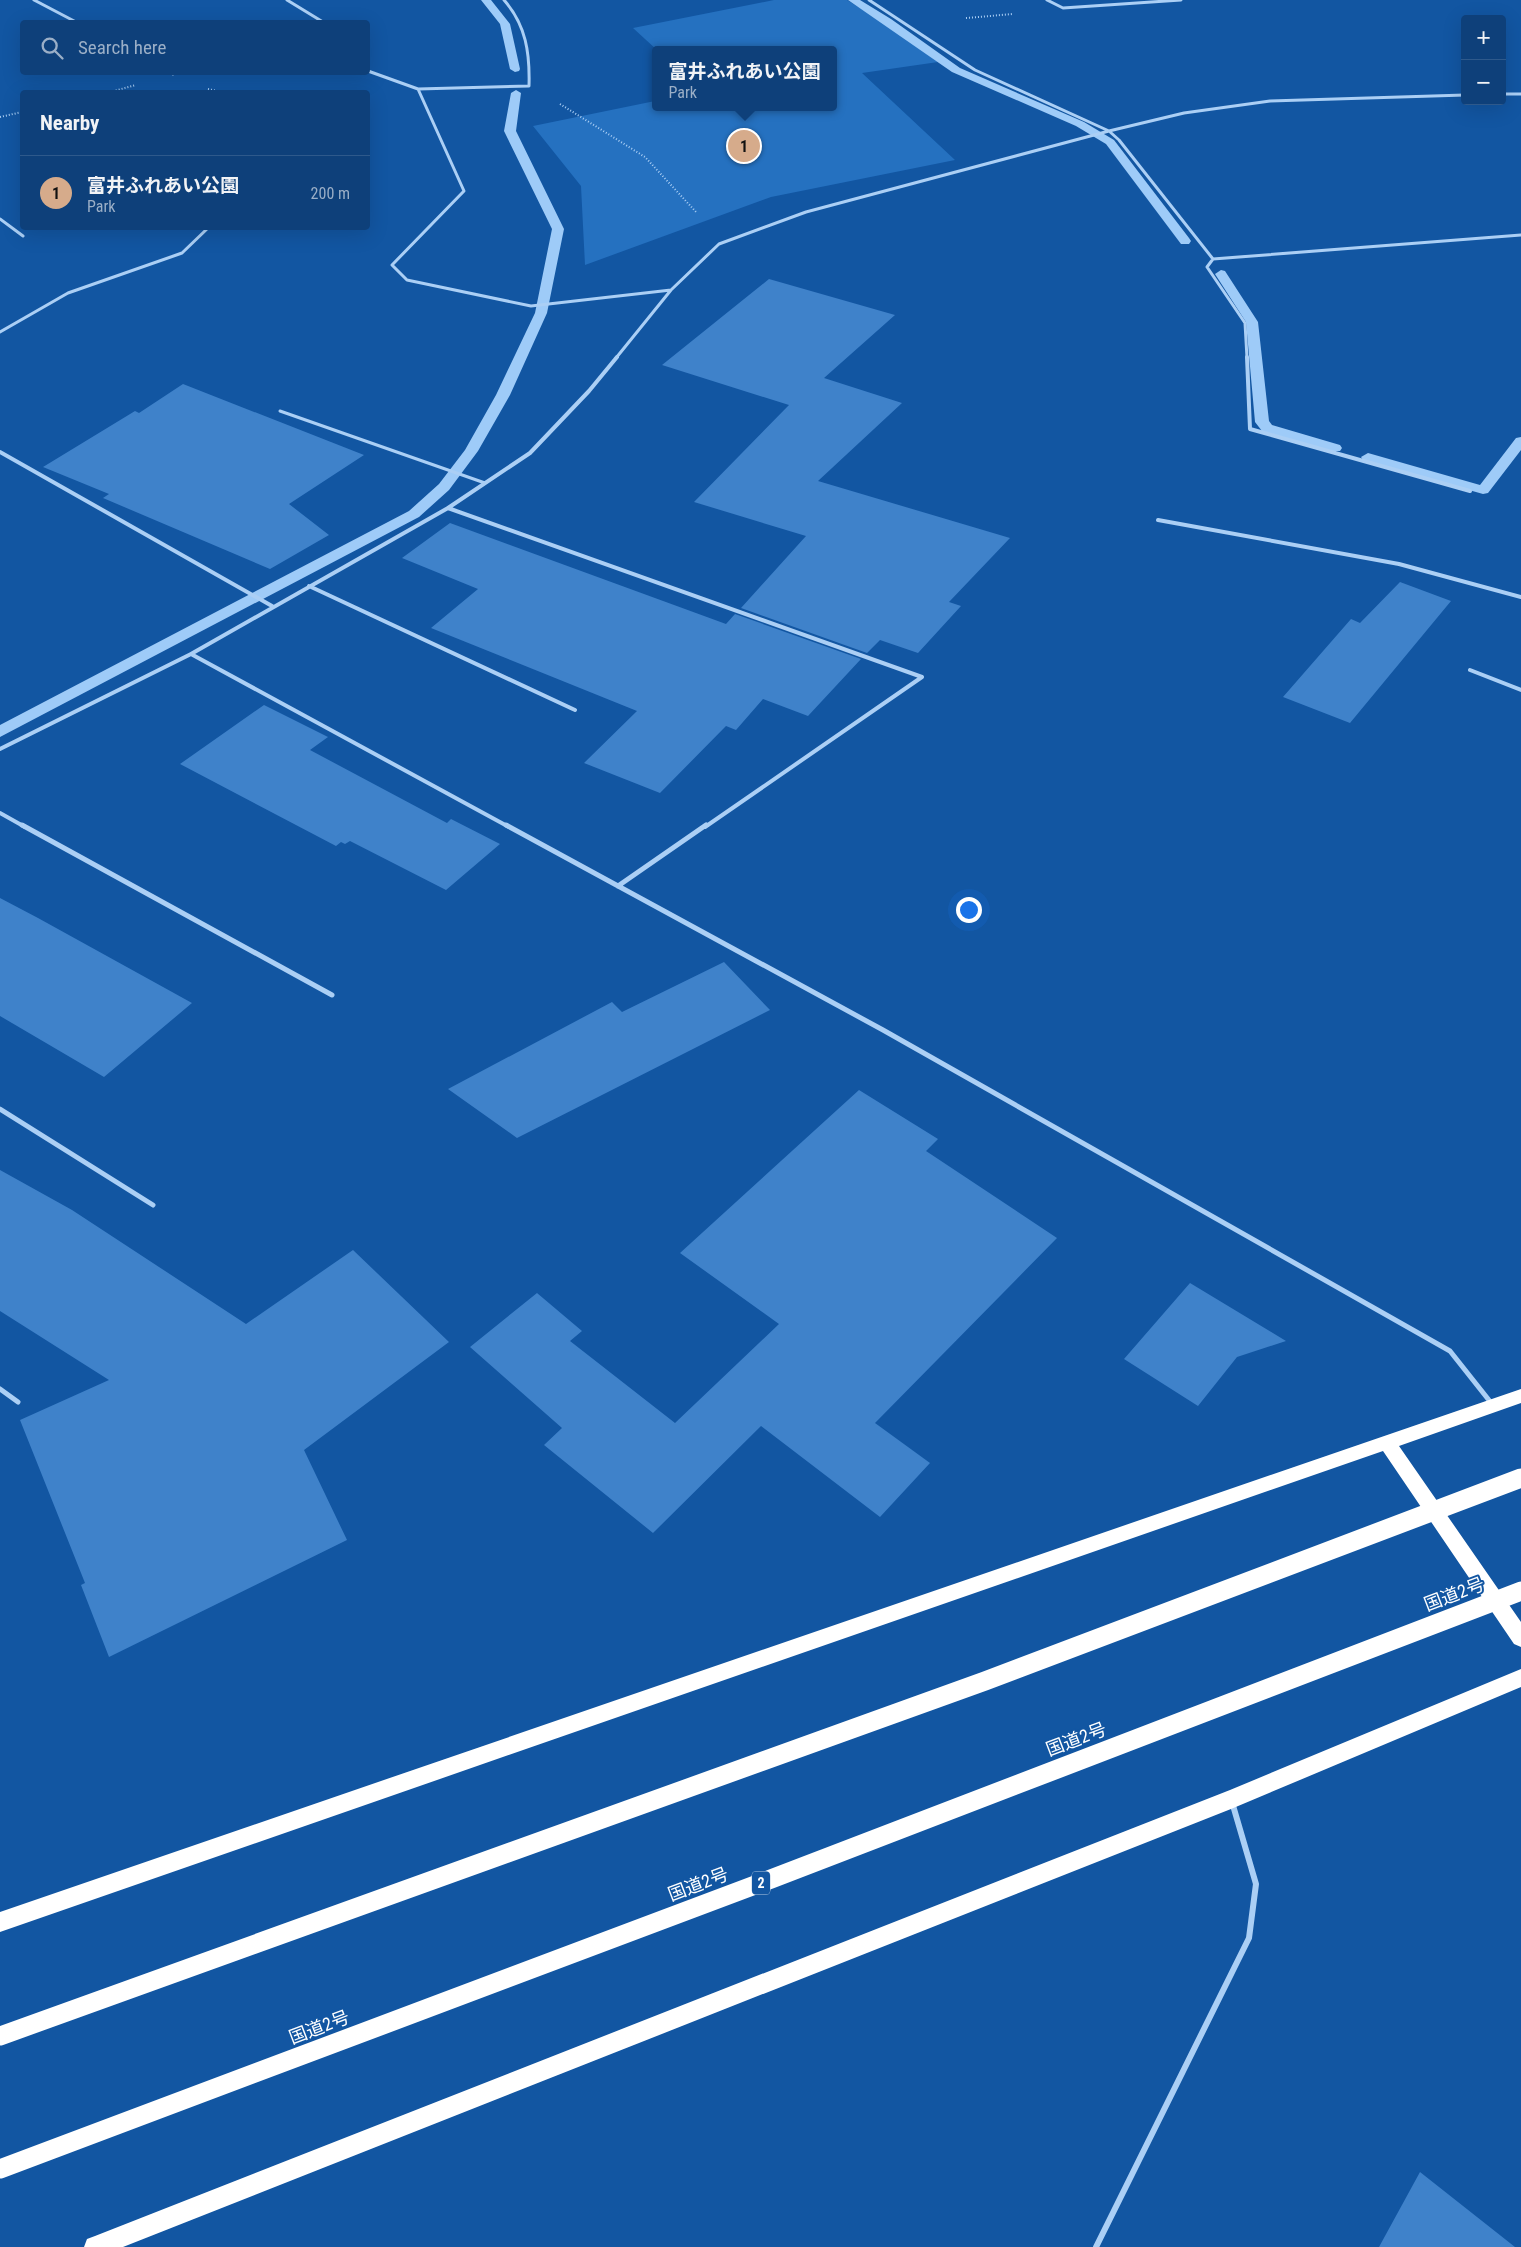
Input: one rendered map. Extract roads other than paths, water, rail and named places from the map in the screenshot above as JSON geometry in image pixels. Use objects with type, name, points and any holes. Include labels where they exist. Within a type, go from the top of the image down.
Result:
[{"type":"highway","points":[[0,1922],[1521,1396]]},
{"type":"highway","points":[[1388,1442],[1521,1638]]},
{"type":"highway","points":[[0,2036],[985,1681],[1521,1478]]},
{"type":"highway","name":"国道2号","points":[[0,2169],[780,1876],[1521,1591]]},
{"type":"highway","points":[[95,2247],[1231,1800],[1521,1678]]},
{"type":"street","points":[[34,0],[72,20]]},
{"type":"street","points":[[288,0],[320,20]]},
{"type":"street","points":[[370,73],[418,89],[529,86],[530,56],[524,29],[511,7],[504,0]]},
{"type":"street","points":[[869,0],[906,22],[975,70],[1109,130],[1119,140],[1213,259]]},
{"type":"street","points":[[1047,0],[1063,8],[1181,0]]},
{"type":"street","points":[[418,89],[464,191],[392,265],[407,280],[531,306],[671,290]]},
{"type":"street","points":[[1506,94],[1521,94]]},
{"type":"street","points":[[0,748],[191,654],[271,606],[448,508],[484,482],[530,453],[589,391],[671,290],[719,244],[806,212],[1109,130],[1184,113],[1270,101],[1461,95]]},
{"type":"street","points":[[0,219],[23,236]]},
{"type":"street","points":[[0,332],[68,293],[182,253],[206,230]]},
{"type":"street","points":[[1470,491],[1250,429],[1245,323],[1207,267],[1213,259],[1521,235]]},
{"type":"street","points":[[0,452],[271,606]]},
{"type":"street","points":[[448,508],[922,677],[618,886]]},
{"type":"street","points":[[1158,520],[1400,564],[1521,597]]},
{"type":"street","points":[[308,586],[575,710]]},
{"type":"street","points":[[191,654],[883,1030],[1450,1351],[1494,1405]]},
{"type":"street","points":[[1470,670],[1521,690]]},
{"type":"street","points":[[0,813],[332,994]]},
{"type":"street","points":[[0,1109],[154,1205]]},
{"type":"street","points":[[0,1389],[18,1402]]},
{"type":"street","points":[[1096,2247],[1249,1938],[1256,1884],[1231,1800]]},
{"type":"lane","points":[[280,411],[484,482]]},
{"type":"waterway","points":[[486,0],[505,24],[515,69]]},
{"type":"waterway","points":[[853,0],[887,21],[956,70],[1080,124],[1110,142],[1185,241]]},
{"type":"waterway","points":[[0,732],[414,514],[444,487],[471,451],[503,395],[541,313],[558,229],[510,131],[516,93]]},
{"type":"waterway","points":[[1221,274],[1252,322],[1262,422],[1267,428],[1335,448]]},
{"type":"waterway","points":[[1368,457],[1483,490],[1521,441]]},
{"type":"place","name":"富井ふれあい公園","points":[[744,146]]}]
